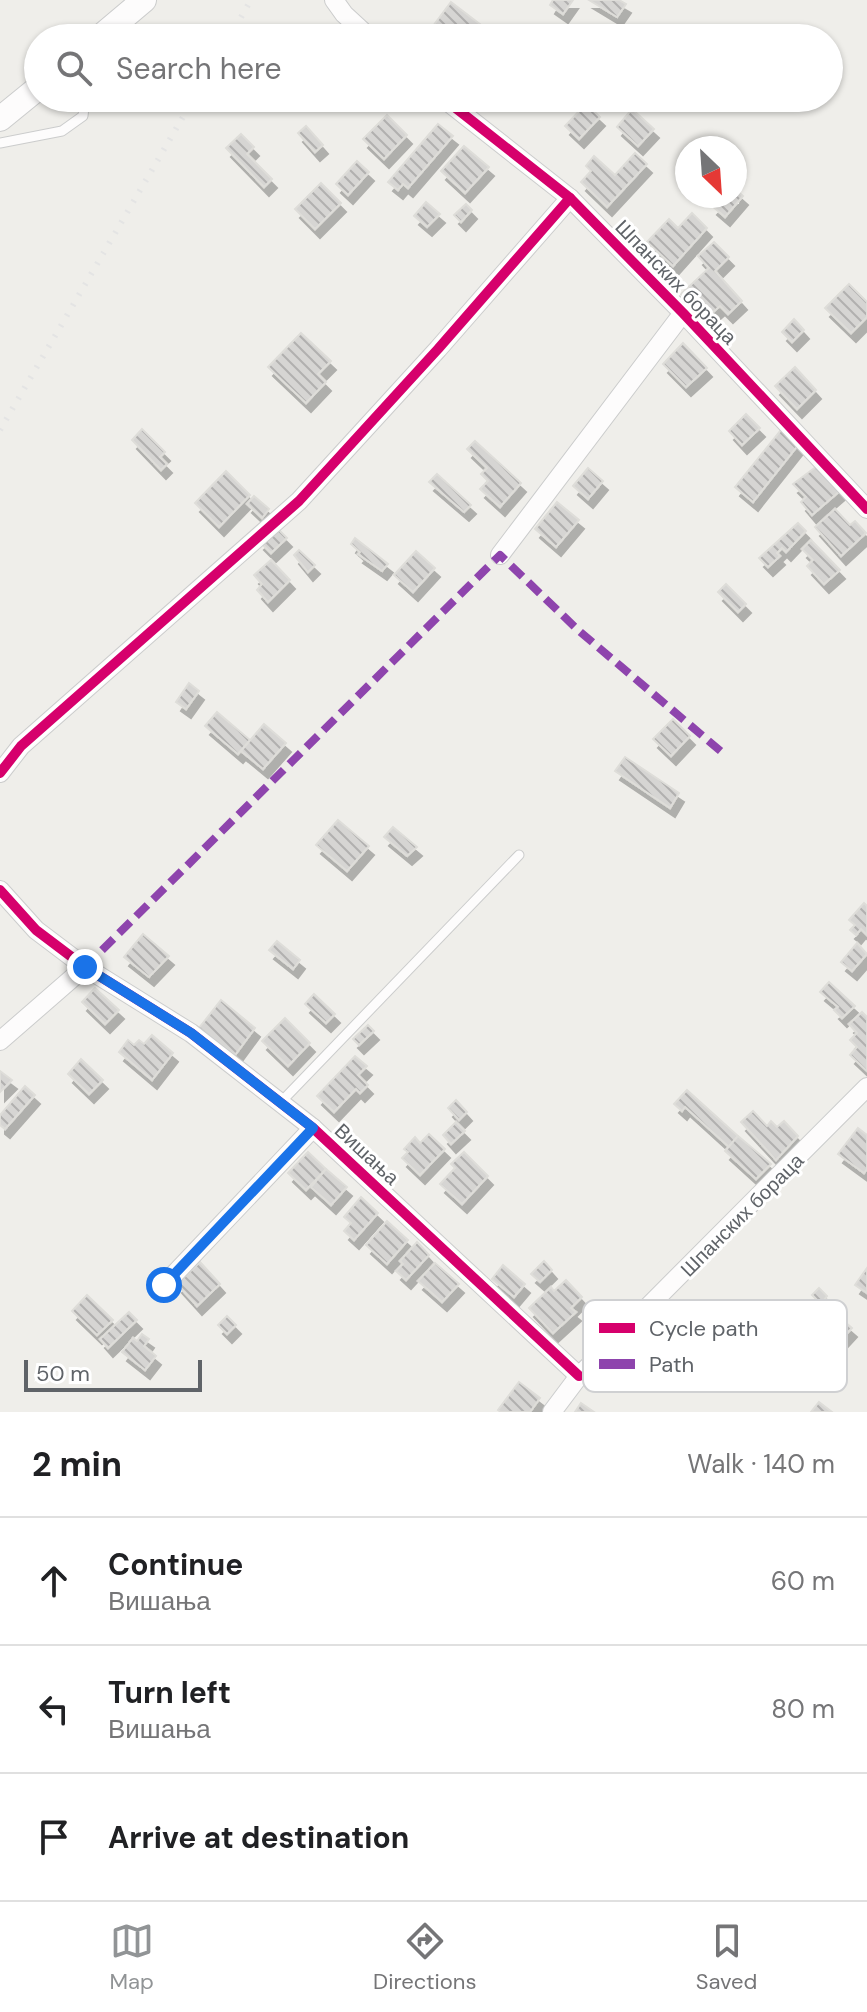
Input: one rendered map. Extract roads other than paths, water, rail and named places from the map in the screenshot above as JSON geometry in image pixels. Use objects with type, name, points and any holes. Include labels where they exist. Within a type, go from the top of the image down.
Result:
[{"type":"street","points":[[116,24],[144,0]]},
{"type":"street","points":[[334,0],[355,24]]},
{"type":"street","points":[[0,119],[24,99]]},
{"type":"street","name":"Шпанских бораца","points":[[461,112],[570,198],[867,509]]},
{"type":"street","points":[[0,773],[21,746],[299,501],[570,198]]},
{"type":"street","points":[[500,555],[683,313]]},
{"type":"street","name":"Вишања","points":[[0,890],[36,930],[85,967],[191,1033],[313,1128],[579,1376]]},
{"type":"street","points":[[0,1041],[85,967]]},
{"type":"street","name":"Шпанских бораца","points":[[655,1300],[867,1087]]},
{"type":"street","name":"Вишања","points":[[164,1285],[313,1128]]},
{"type":"street","name":"Шпанских бораца","points":[[552,1412],[583,1372]]},
{"type":"lane","points":[[0,143],[62,131],[83,116],[83,112]]},
{"type":"lane","points":[[281,1102],[519,855]]},
{"type":"railway","points":[[237,24],[251,0]]},
{"type":"railway","points":[[0,430],[186,112]]}]
